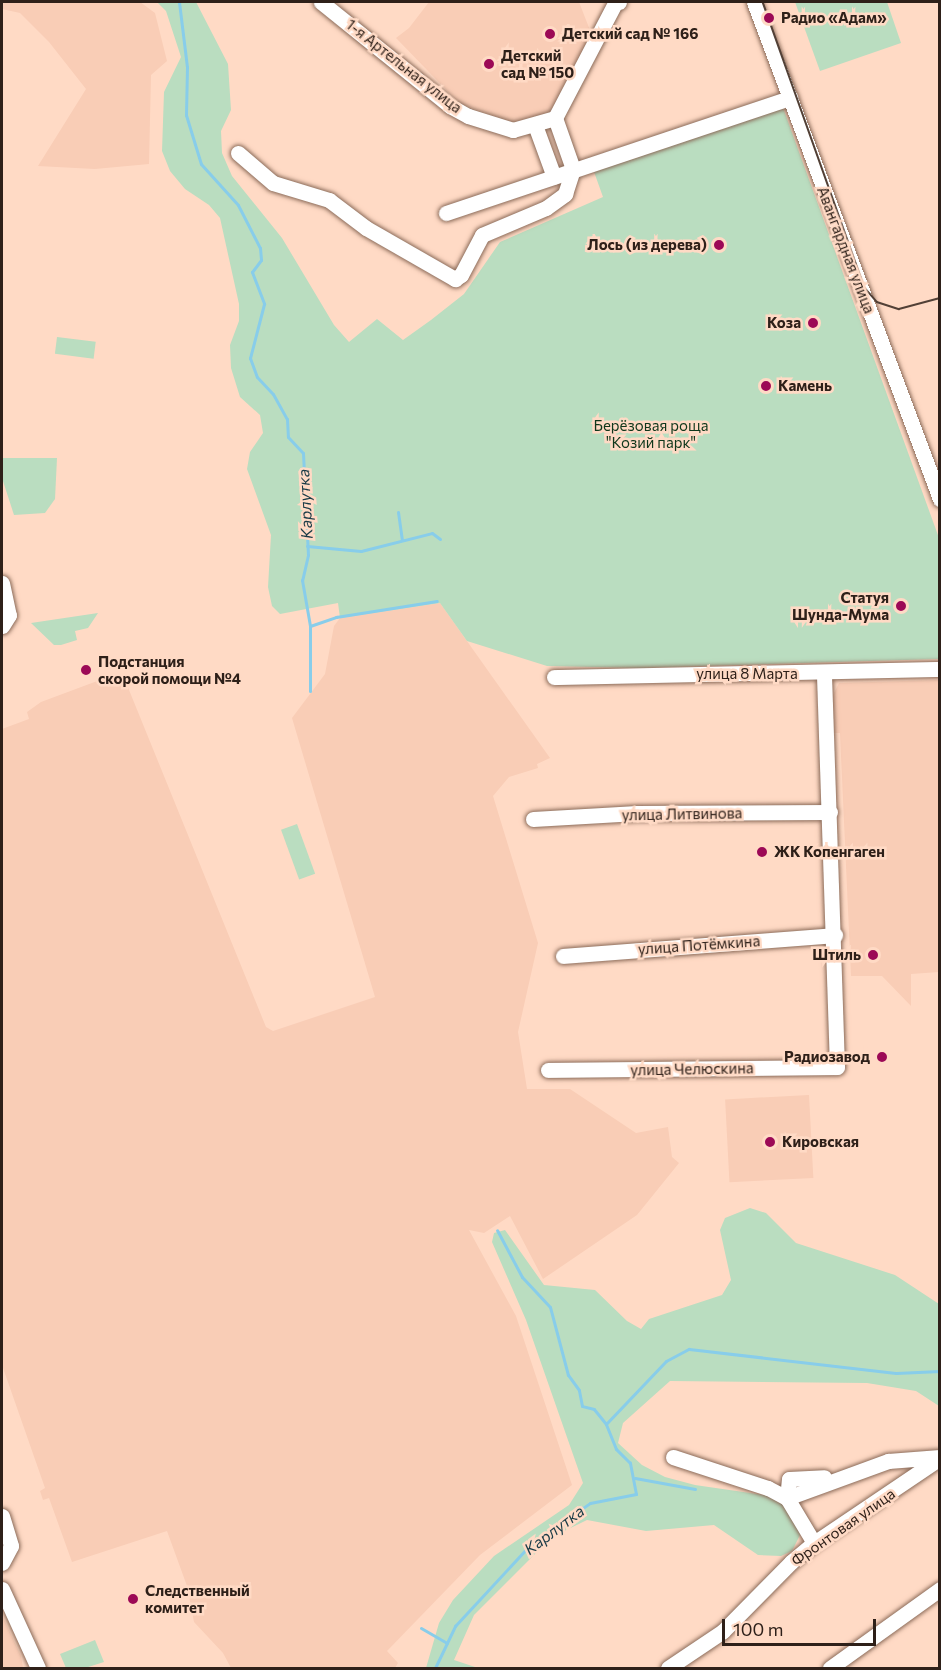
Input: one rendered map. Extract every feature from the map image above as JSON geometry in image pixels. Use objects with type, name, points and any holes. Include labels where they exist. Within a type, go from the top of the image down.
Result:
[{"type":"street","name":"1-я Артельная улица","points":[[321,2],[450,106],[490,124],[513,130],[555,118]]},
{"type":"street","points":[[238,153],[273,183],[329,200],[366,228],[447,276],[461,275],[482,235],[546,208],[565,194],[573,169],[555,118],[615,3],[619,2]]},
{"type":"street","name":"Авангардная улица","points":[[754,2],[934,467],[939,499]]},
{"type":"street","points":[[447,213],[790,98]]},
{"type":"street","points":[[535,125],[554,177]]},
{"type":"street","points":[[2,583],[5,620]]},
{"type":"street","name":"улица 8 Марта","points":[[554,677],[824,674],[939,669]]},
{"type":"street","points":[[824,674],[836,935]]},
{"type":"street","name":"улица Литвинова","points":[[533,819],[637,813],[830,812]]},
{"type":"street","name":"улица Потёмкина","points":[[563,956],[836,935]]},
{"type":"street","name":"улица Челюскина","points":[[548,1070],[837,1067],[836,935]]},
{"type":"street","points":[[673,1457],[768,1488],[787,1498],[814,1543]]},
{"type":"street","points":[[787,1498],[888,1461],[939,1458]]},
{"type":"street","name":"Фронтовая улица","points":[[668,1668],[723,1632],[790,1562],[814,1543],[939,1458]]},
{"type":"street","points":[[2,1516],[11,1546],[2,1563]]},
{"type":"street","points":[[2,1589],[38,1668]]},
{"type":"street","points":[[830,1668],[939,1589]]},
{"type":"shaded area","points":[[3,2],[140,2],[155,13],[167,61],[151,75],[149,164],[95,169],[38,166],[86,89],[49,42],[20,13],[2,9]]},
{"type":"shaded area","name":"Детский сад № 150","points":[[429,2],[579,2],[593,38],[550,113],[513,123],[459,103],[396,38],[409,28]]},
{"type":"shaded area","points":[[440,603],[550,758],[537,764],[538,768],[509,777],[493,796],[538,943],[518,1032],[527,1089],[570,1089],[636,1133],[668,1127],[672,1157],[679,1163],[637,1215],[543,1279],[510,1216],[484,1233],[469,1230],[516,1316],[572,1485],[480,1555],[387,1651],[398,1663],[395,1668],[231,1668],[223,1653],[194,1622],[187,1586],[167,1531],[72,1562],[49,1498],[43,1500],[40,1491],[45,1488],[2,1365],[2,729],[29,719],[27,712],[41,702],[116,674],[127,685],[266,1027],[273,1031],[375,997],[292,718],[325,674],[334,626],[340,618]]},
{"type":"shaded area","points":[[939,680],[939,972],[911,974],[911,1006],[882,976],[851,976],[840,733],[832,733],[832,697],[839,683]]},
{"type":"shaded area","points":[[809,1095],[813,1178],[729,1182],[725,1099]]},
{"type":"shaded area","points":[[2,1615],[21,1656],[23,1668],[2,1668]]},
{"type":"green space","name":"Берёзовая роща \"Козий парк\"","points":[[157,2],[196,2],[228,64],[231,110],[221,131],[222,153],[232,176],[282,238],[334,325],[349,342],[377,319],[403,340],[464,294],[500,242],[603,197],[593,169],[782,105],[939,538],[939,659],[640,668],[547,666],[467,641],[440,603],[340,618],[338,603],[280,614],[272,606],[268,587],[271,535],[247,469],[250,452],[263,433],[260,415],[240,397],[231,368],[230,345],[239,321],[239,304],[220,218],[209,205],[185,189],[170,171],[162,151],[164,92],[181,57],[166,11]]},
{"type":"green space","points":[[795,2],[887,2],[901,43],[820,71]]},
{"type":"green space","points":[[57,337],[96,342],[94,359],[55,354]]},
{"type":"green space","points":[[2,458],[57,458],[55,499],[45,513],[14,515],[2,478]]},
{"type":"green space","points":[[98,613],[88,628],[75,631],[77,640],[61,645],[54,645],[31,623]]},
{"type":"green space","points":[[297,824],[315,874],[299,880],[281,830]]},
{"type":"green space","points":[[750,1208],[766,1213],[796,1243],[895,1275],[939,1304],[939,1406],[916,1391],[867,1383],[670,1381],[623,1423],[618,1443],[642,1465],[665,1477],[695,1485],[777,1497],[803,1529],[792,1551],[781,1556],[758,1555],[714,1525],[646,1531],[587,1520],[552,1537],[474,1615],[454,1660],[478,1668],[426,1668],[439,1623],[453,1600],[494,1556],[569,1505],[583,1483],[526,1320],[492,1242],[494,1233],[505,1230],[544,1285],[595,1290],[627,1321],[641,1329],[649,1319],[722,1295],[731,1280],[720,1230],[725,1218]]},
{"type":"green space","points":[[95,1640],[104,1662],[85,1668],[66,1668],[60,1654]]},
{"type":"waterway","name":"Карлутка","points":[[179,2],[187,67],[186,115],[201,164],[238,205],[260,248],[261,260],[252,272],[264,304],[250,358],[257,377],[273,394],[287,419],[288,437],[303,453],[308,555],[302,580],[310,626],[310,691]]},
{"type":"waterway","points":[[398,512],[402,540]]},
{"type":"waterway","points":[[307,546],[361,551],[432,533],[440,539]]},
{"type":"waterway","points":[[310,626],[336,617],[437,601]]},
{"type":"waterway","name":"Карлутка","points":[[435,1668],[455,1626],[530,1545],[590,1503],[636,1494],[630,1463],[616,1449],[606,1424],[594,1409],[582,1406],[579,1390],[568,1375],[550,1307],[522,1277],[497,1230]]},
{"type":"waterway","points":[[606,1424],[666,1361],[689,1349],[896,1373],[940,1371]]},
{"type":"waterway","points":[[635,1478],[695,1489]]},
{"type":"waterway","points":[[421,1628],[447,1643]]},
{"type":"tram line","points":[[763,2],[865,288],[877,302],[899,309],[940,298]]},
{"type":"place","name":"Радио «Адам»","points":[[769,18]]},
{"type":"place","name":"Детский сад № 166","points":[[550,34]]},
{"type":"place","name":"Детский сад № 150","points":[[489,64]]},
{"type":"place","name":"Лось (из дерева)","points":[[719,245]]},
{"type":"place","name":"Коза","points":[[813,323]]},
{"type":"place","name":"Камень","points":[[766,386]]},
{"type":"place","name":"Статуя Шунда-Мума","points":[[901,606]]},
{"type":"place","name":"Подстанция скорой помощи №4","points":[[86,670]]},
{"type":"place","name":"ЖК Копенгаген","points":[[762,852]]},
{"type":"place","name":"Штиль","points":[[873,955]]},
{"type":"place","name":"Радиозавод","points":[[882,1057]]},
{"type":"place","name":"Кировская","points":[[770,1142]]},
{"type":"place","name":"Следственный комитет","points":[[133,1599]]}]
